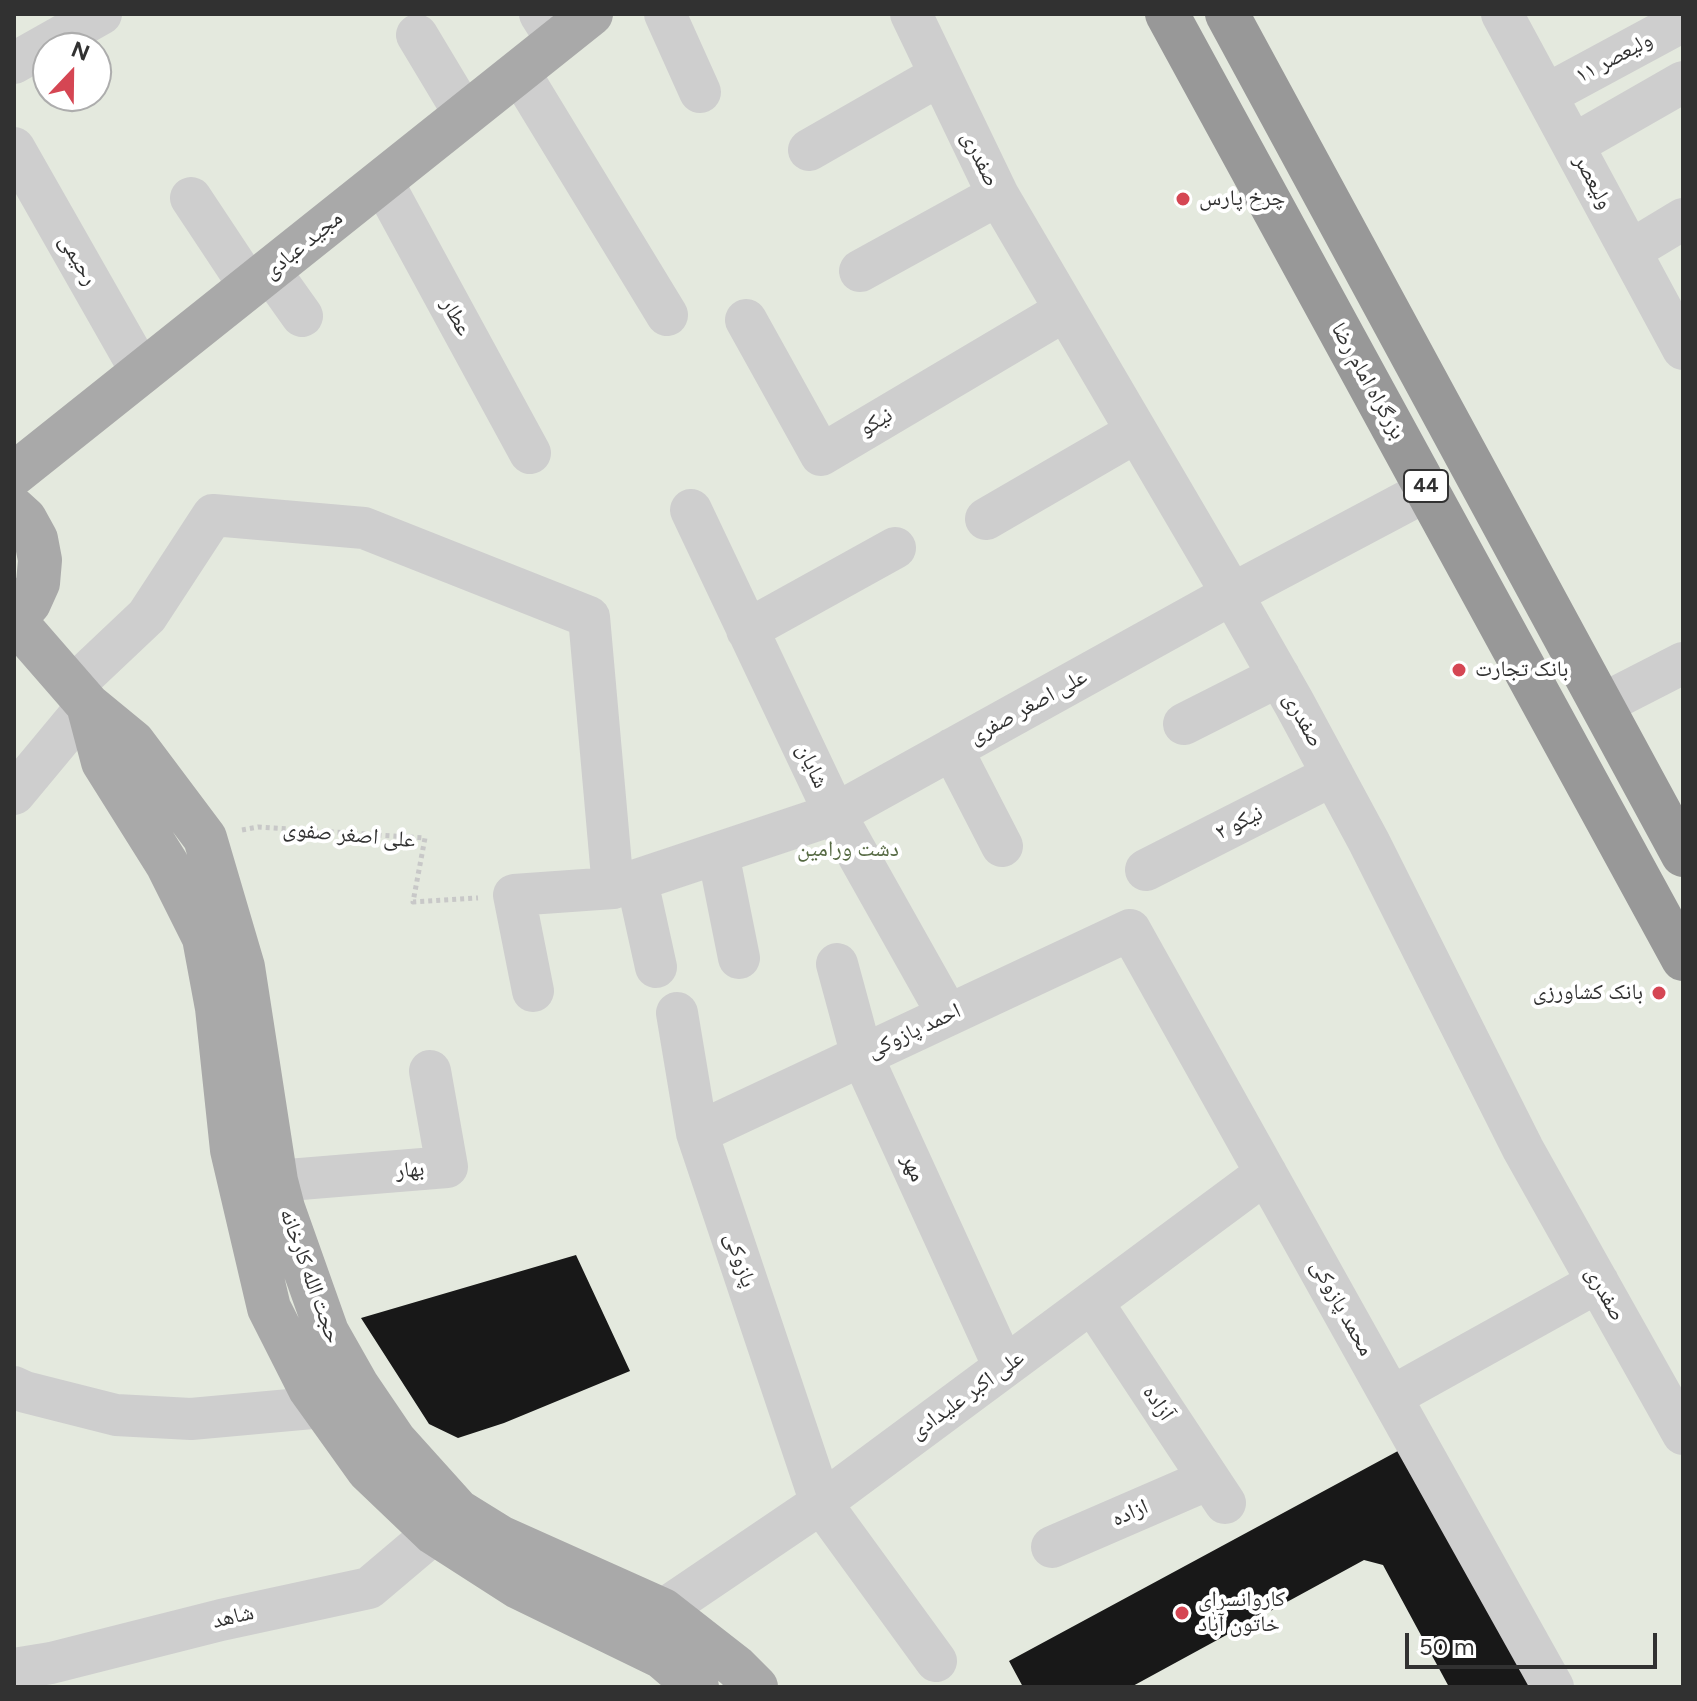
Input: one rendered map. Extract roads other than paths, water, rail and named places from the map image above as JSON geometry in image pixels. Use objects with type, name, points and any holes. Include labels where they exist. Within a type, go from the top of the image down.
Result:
[{"type":"highway","name":"بزرگراه امام رضا","points":[[1167,14],[1683,959]]},
{"type":"highway","name":"44","points":[[1227,14],[1683,855]]},
{"type":"main road","name":"مجید عبادی","points":[[14,474],[519,72],[549,28],[591,14]]},
{"type":"main road","points":[[14,509],[25,519],[36,539],[40,560],[38,583],[29,603],[14,620]]},
{"type":"main road","name":"حجت الله کارخانه","points":[[14,620],[81,695],[133,742],[205,838],[243,967],[276,1181],[283,1208],[327,1332],[357,1385],[395,1441],[458,1511],[500,1537],[663,1610],[691,1679]]},
{"type":"main road","name":"حجت الله کارخانه","points":[[81,695],[103,762],[167,864],[204,938],[217,1008],[232,1150],[269,1308],[310,1389],[368,1470],[434,1533],[518,1587],[662,1657],[691,1679],[756,1687]]},
{"type":"street","points":[[14,63],[101,14]]},
{"type":"street","points":[[665,14],[700,92]]},
{"type":"street","name":"صفدری","points":[[911,14],[998,195],[1279,676],[1369,842],[1523,1149],[1683,1434]]},
{"type":"street","name":"ولیعصر","points":[[1502,14],[1683,349]]},
{"type":"street","name":"ولیعصر ۱۱","points":[[1546,95],[1683,21]]},
{"type":"street","points":[[417,35],[465,115]]},
{"type":"street","points":[[519,72],[667,315]]},
{"type":"street","points":[[809,150],[940,75]]},
{"type":"street","points":[[1573,145],[1683,82]]},
{"type":"street","name":"رحیمی","points":[[14,148],[142,373]]},
{"type":"street","name":"عطار","points":[[382,181],[530,453]]},
{"type":"street","points":[[860,271],[998,195]]},
{"type":"street","points":[[191,198],[260,279],[302,316]]},
{"type":"street","points":[[1630,251],[1683,219]]},
{"type":"street","name":"نیکو","points":[[746,320],[821,455],[1064,311]]},
{"type":"street","points":[[986,519],[1136,432]]},
{"type":"street","name":"علی اصغر صفری","points":[[625,884],[835,814],[1232,594],[1428,490]]},
{"type":"street","name":"شایان","points":[[691,510],[835,814],[948,1015]]},
{"type":"street","points":[[14,794],[81,695],[147,616],[213,515],[364,528],[589,617],[625,884],[656,967]]},
{"type":"street","points":[[747,630],[895,548]]},
{"type":"street","points":[[1601,705],[1683,663]]},
{"type":"street","points":[[1184,724],[1279,676]]},
{"type":"street","points":[[952,749],[1002,846]]},
{"type":"street","name":"نیکو ۲","points":[[1146,870],[1333,775]]},
{"type":"street","points":[[718,853],[739,958]]},
{"type":"street","points":[[533,991],[514,895],[625,884]]},
{"type":"street","name":"احمد پازوکی","points":[[697,1133],[1130,930]]},
{"type":"street","name":"محمد پازوکی","points":[[1130,930],[1553,1687]]},
{"type":"street","name":"مهر","points":[[837,964],[862,1056],[1004,1367]]},
{"type":"street","name":"پازوکی","points":[[677,1013],[697,1133],[821,1503],[936,1661]]},
{"type":"street","name":"بهار","points":[[276,1181],[447,1167],[430,1071]]},
{"type":"street","name":"علی اکبر علیدادی","points":[[663,1610],[821,1503],[1266,1173]]},
{"type":"street","points":[[1391,1397],[1598,1282]]},
{"type":"street","name":"آزاده","points":[[1092,1302],[1217,1491]]},
{"type":"street","points":[[14,1387],[116,1415],[191,1419],[323,1407]]},
{"type":"street","name":"ازاده","points":[[1052,1547],[1217,1491]]},
{"type":"street","name":"شاهد","points":[[14,1669],[369,1588],[434,1533]]},
{"type":"place","name":"چرخ پارس","points":[[1183,199]]},
{"type":"place","name":"بانک تجارت","points":[[1459,670]]},
{"type":"place","name":"بانک کشاورزی","points":[[1659,993]]},
{"type":"place","name":"کاروانسرای خاتون آباد","points":[[1182,1613]]},
{"type":"park label","name":"دشت ورامین","points":[[848,850]]}]
